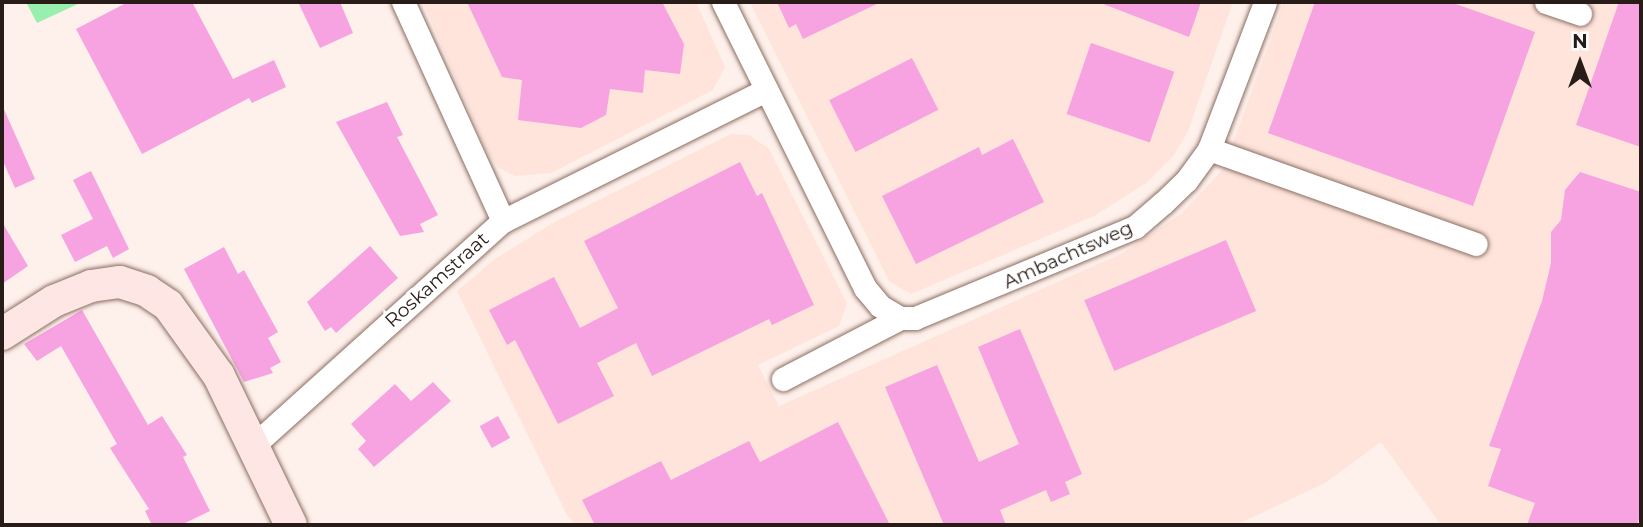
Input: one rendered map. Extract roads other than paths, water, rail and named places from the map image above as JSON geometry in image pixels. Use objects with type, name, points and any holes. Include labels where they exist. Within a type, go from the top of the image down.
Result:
[{"type":"street","name":"Roskamstraat","points":[[255,444],[503,221],[403,2]]},
{"type":"street","points":[[723,2],[865,288],[880,306],[900,318]]},
{"type":"street","name":"Ambachtsweg","points":[[783,379],[900,318],[941,309],[1135,227],[1186,181],[1209,149],[1265,2]]},
{"type":"street","points":[[1546,2],[1580,14]]},
{"type":"street","points":[[503,221],[766,90]]},
{"type":"street","points":[[1209,149],[1476,244]]},
{"type":"street","points":[[2,334],[54,301],[91,286],[120,282],[147,291],[168,306],[187,330],[255,444],[291,525]]}]
